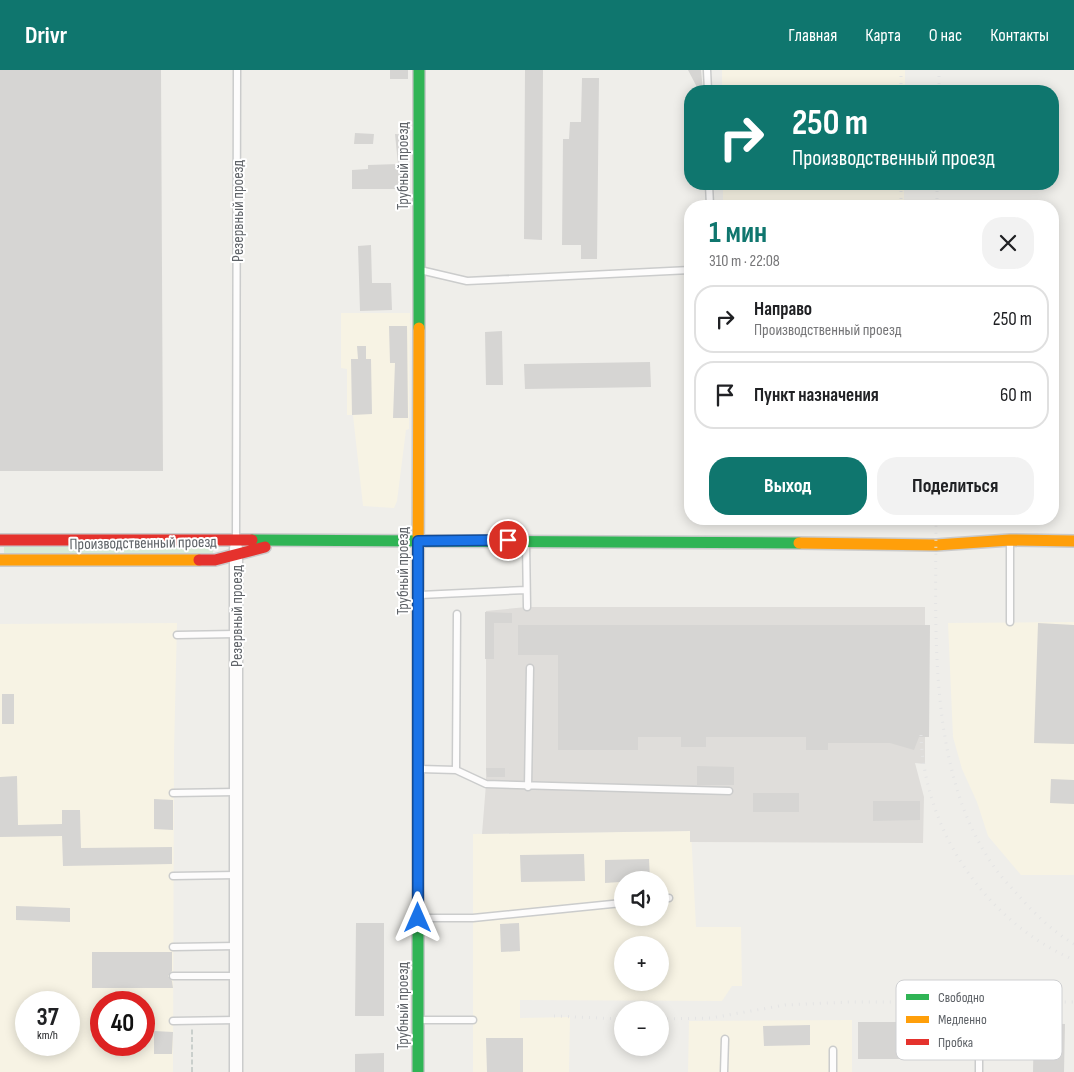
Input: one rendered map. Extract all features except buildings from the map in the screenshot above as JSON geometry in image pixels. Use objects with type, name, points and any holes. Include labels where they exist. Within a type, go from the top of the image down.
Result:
[{"type":"street","name":"Трубный проезд","points":[[418,1072],[419,70]]},
{"type":"street","name":"Производственный проезд","points":[[0,540],[526,540],[936,544],[1010,540],[1074,540]]},
{"type":"street","name":"Резервный проезд","points":[[236,540],[236,1072]]},
{"type":"street","name":"Производственный проезд","points":[[0,560],[216,560],[285,541]]},
{"type":"lane","name":"Резервный проезд","points":[[236,540],[237,70]]},
{"type":"lane","points":[[707,70],[708,85]]},
{"type":"lane","points":[[418,270],[466,281],[684,270]]},
{"type":"lane","points":[[526,540],[527,607]]},
{"type":"lane","points":[[1010,540],[1010,622]]},
{"type":"lane","points":[[418,595],[526,590]]},
{"type":"lane","points":[[456,770],[457,614]]},
{"type":"lane","points":[[177,635],[235,634]]},
{"type":"lane","points":[[528,787],[530,668]]},
{"type":"lane","points":[[418,769],[456,770],[486,784],[528,787],[729,791]]},
{"type":"lane","points":[[174,793],[236,792]]},
{"type":"lane","points":[[173,876],[236,875]]},
{"type":"lane","points":[[418,918],[472,918],[614,904]]},
{"type":"lane","points":[[173,947],[236,946]]},
{"type":"lane","points":[[173,976],[236,976]]},
{"type":"lane","points":[[173,1021],[236,1020]]},
{"type":"lane","points":[[418,1020],[472,1020]]},
{"type":"lane","points":[[724,1072],[725,1039]]},
{"type":"lane","points":[[833,1050],[833,1072]]},
{"type":"path","points":[[192,1021],[192,1072]]},
{"type":"shaded area","points":[[722,70],[905,70],[905,85],[722,85]]},
{"type":"shaded area","points":[[723,190],[904,190],[904,200],[723,200]]},
{"type":"shaded area","points":[[341,313],[410,313],[409,429],[406,430],[397,501],[394,508],[363,506],[353,415],[347,415],[347,369],[341,368]]},
{"type":"shaded area","points":[[527,607],[925,607],[925,764],[915,763],[924,797],[923,843],[690,842],[690,831],[482,834],[486,784],[486,611]]},
{"type":"shaded area","points":[[1074,622],[1074,875],[1021,875],[988,836],[977,802],[962,769],[953,737],[948,623]]},
{"type":"shaded area","points":[[177,623],[174,751],[173,1072],[0,1072],[0,624]]},
{"type":"shaded area","points":[[691,831],[696,927],[741,927],[742,986],[732,986],[722,1001],[520,1000],[520,1018],[570,1017],[569,1072],[473,1072],[473,834]]},
{"type":"shaded area","points":[[852,1020],[852,1072],[688,1072],[689,1021]]},
{"type":"green space","points":[[213,546],[213,553],[4,554],[4,547]]},
{"type":"railway","points":[[901,70],[901,85]]},
{"type":"railway","points":[[939,70],[939,85]]},
{"type":"railway","points":[[901,190],[901,200]]},
{"type":"railway","points":[[937,190],[937,200]]},
{"type":"railway","points":[[936,525],[937,653],[940,700],[946,746],[957,789],[973,831],[997,871],[1037,915],[1058,934],[1074,944]]},
{"type":"railway","points":[[921,735],[925,770],[934,805],[947,838],[965,868],[987,897],[1013,922],[1042,943],[1074,960]]},
{"type":"railway","points":[[669,1019],[711,1018],[785,1005],[896,1002]]},
{"type":"railway","points":[[1062,1002],[1074,1002]]},
{"type":"railway","points":[[554,1016],[614,1019]]},
{"type":"traffic: fast","points":[[419,70],[419,328]]},
{"type":"traffic: fast","points":[[252,540],[799,543]]},
{"type":"traffic: fast","points":[[418,585],[418,1072]]},
{"type":"traffic: slow","points":[[418,585],[419,328]]},
{"type":"traffic: slow","points":[[799,543],[936,545],[1010,540],[1074,541]]},
{"type":"traffic: slow","points":[[0,560],[199,560]]},
{"type":"traffic: jam","points":[[0,540],[252,540]]},
{"type":"traffic: jam","points":[[199,560],[215,560],[265,547]]},
{"type":"route","points":[[418,918],[418,541],[508,540]]}]
